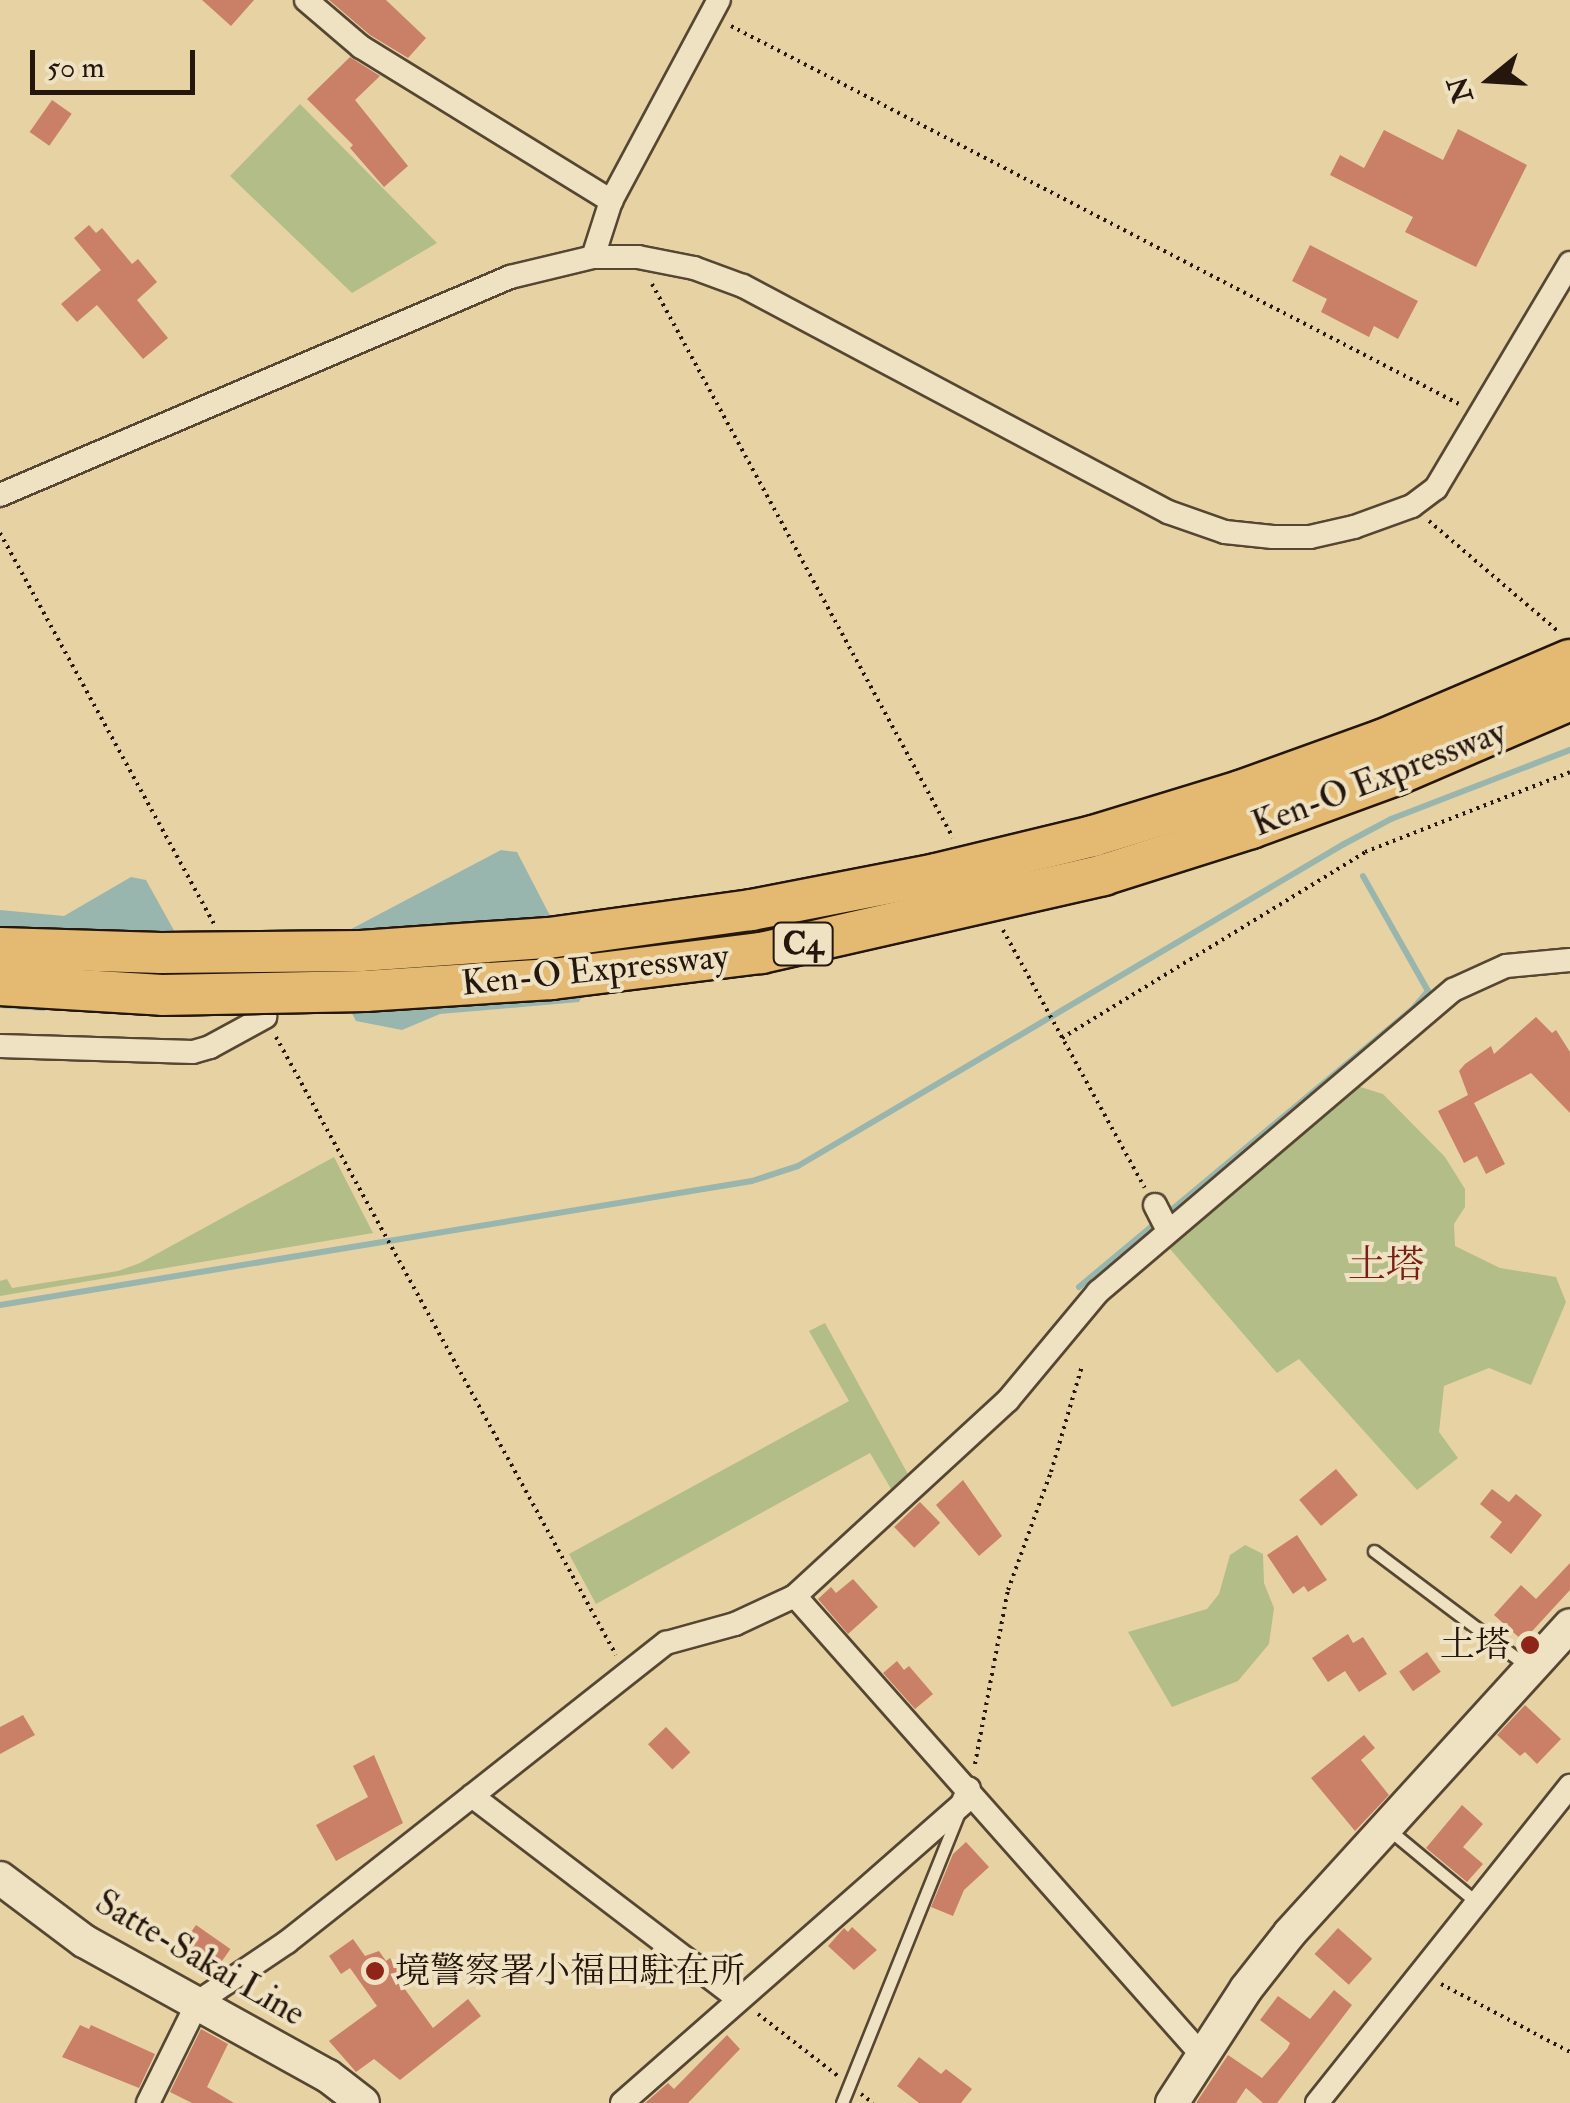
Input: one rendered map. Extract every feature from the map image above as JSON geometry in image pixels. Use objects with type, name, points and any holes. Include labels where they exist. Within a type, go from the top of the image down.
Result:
[{"type":"highway","name":"Ken-O Expressway","points":[[0,948],[162,953],[361,951],[549,938],[750,910],[936,874],[1093,836],[1203,802],[1382,740],[1566,647]]},
{"type":"highway","name":"Ken-O Expressway","points":[[0,985],[162,994],[365,991],[552,979],[760,953],[945,914],[1121,869],[1251,828],[1396,775],[1570,700]]},
{"type":"main road","points":[[1172,2103],[1201,2054],[1290,1934],[1570,1626]]},
{"type":"main road","name":"Satte-Sakai Line","points":[[0,1878],[84,1941],[328,2076],[363,2103]]},
{"type":"street","points":[[306,0],[361,47],[612,201]]},
{"type":"street","points":[[593,257],[612,201],[715,8]]},
{"type":"street","points":[[0,494],[510,277],[593,257],[638,257],[694,268],[743,286],[1168,512],[1225,532],[1310,537],[1354,527],[1412,506],[1436,488],[1570,264]]},
{"type":"street","points":[[148,2103],[198,2002],[288,1942],[666,1643],[735,1624],[795,1596],[1008,1400],[1098,1292],[1453,990],[1506,966],[1570,960]]},
{"type":"street","points":[[0,1046],[192,1052],[210,1047],[265,1017]]},
{"type":"street","points":[[1154,1205],[1168,1230]]},
{"type":"street","points":[[795,1596],[966,1796],[1201,2054]]},
{"type":"street","points":[[1318,2103],[1570,1786]]},
{"type":"street","points":[[472,1796],[737,1998]]},
{"type":"street","points":[[622,2103],[966,1796]]},
{"type":"lane","points":[[1374,1551],[1530,1669]]},
{"type":"lane","points":[[842,2103],[966,1796]]},
{"type":"lane","points":[[1385,1826],[1476,1902]]},
{"type":"path","points":[[715,8],[1481,415]]},
{"type":"path","points":[[638,257],[956,843]]},
{"type":"path","points":[[1412,506],[1566,647]]},
{"type":"path","points":[[0,533],[218,931]]},
{"type":"path","points":[[1062,1038],[1365,852],[1570,772]]},
{"type":"path","points":[[1003,930],[1154,1205]]},
{"type":"path","points":[[265,1017],[626,1675]]},
{"type":"path","points":[[966,1796],[1008,1590],[1051,1472],[1082,1366]]},
{"type":"path","points":[[1420,1973],[1570,2052]]},
{"type":"path","points":[[737,1998],[873,2103]]},
{"type":"green space","points":[[300,104],[437,243],[352,293],[230,176]]},
{"type":"green space","points":[[1354,1085],[1383,1094],[1445,1157],[1465,1189],[1465,1207],[1454,1224],[1455,1246],[1500,1268],[1556,1277],[1566,1302],[1531,1385],[1489,1368],[1444,1386],[1439,1432],[1458,1458],[1417,1490],[1299,1359],[1277,1373],[1164,1242]]},
{"type":"green space","points":[[334,1157],[373,1233],[0,1296],[0,1281],[7,1279],[12,1288],[118,1271],[140,1263]]},
{"type":"green space","points":[[825,1323],[909,1476],[894,1494],[870,1453],[596,1604],[569,1554],[849,1401],[809,1331]]},
{"type":"green space","points":[[1245,1545],[1263,1554],[1264,1583],[1274,1608],[1269,1644],[1238,1681],[1172,1707],[1128,1632],[1207,1609],[1219,1594],[1230,1555]]},
{"type":"water","points":[[501,850],[517,852],[587,987],[579,1002],[440,1014],[402,1030],[356,1021],[317,947]]},
{"type":"water","points":[[131,877],[146,880],[197,972],[194,985],[53,997],[45,1011],[0,1008],[0,910],[64,916]]},
{"type":"building","points":[[202,0],[254,0],[231,26]]},
{"type":"building","points":[[329,0],[386,0],[426,38],[408,58],[370,35]]},
{"type":"building","points":[[350,57],[380,76],[355,100],[408,166],[384,187],[350,148],[353,145],[307,99]]},
{"type":"building","points":[[52,100],[72,114],[49,146],[30,132]]},
{"type":"building","points":[[1458,129],[1527,165],[1476,267],[1405,232],[1413,217],[1330,175],[1340,155],[1364,168],[1384,130],[1443,160]]},
{"type":"building","points":[[89,225],[96,233],[102,228],[132,264],[138,259],[157,282],[137,300],[168,338],[143,359],[97,305],[77,322],[61,304],[101,270],[74,238]]},
{"type":"building","points":[[1310,245],[1418,301],[1398,339],[1374,326],[1369,337],[1321,312],[1327,299],[1292,281]]},
{"type":"building","points":[[1536,1017],[1552,1033],[1556,1030],[1570,1052],[1570,1113],[1531,1073],[1474,1103],[1505,1164],[1486,1174],[1477,1156],[1464,1163],[1438,1111],[1468,1095],[1459,1071],[1465,1064],[1491,1046],[1494,1054]]},
{"type":"building","points":[[1336,1469],[1358,1495],[1321,1526],[1299,1500]]},
{"type":"building","points":[[963,1480],[1002,1536],[979,1556],[936,1505]]},
{"type":"building","points":[[1492,1489],[1509,1502],[1516,1494],[1542,1515],[1511,1554],[1490,1537],[1502,1522],[1480,1504]]},
{"type":"building","points":[[920,1502],[940,1523],[914,1548],[894,1527]]},
{"type":"building","points":[[1297,1535],[1327,1580],[1308,1592],[1304,1586],[1293,1594],[1267,1555]]},
{"type":"building","points":[[1570,1563],[1570,1590],[1523,1641],[1494,1615],[1521,1585],[1536,1599]]},
{"type":"building","points":[[853,1579],[878,1607],[848,1634],[818,1599],[831,1587],[836,1593]]},
{"type":"building","points":[[1348,1634],[1353,1643],[1363,1637],[1387,1674],[1359,1692],[1345,1671],[1328,1682],[1312,1658]]},
{"type":"building","points":[[1427,1652],[1441,1672],[1413,1691],[1399,1672]]},
{"type":"building","points":[[897,1661],[904,1670],[909,1666],[933,1694],[915,1709],[883,1673]]},
{"type":"building","points":[[1525,1705],[1561,1739],[1537,1764],[1525,1752],[1520,1756],[1497,1735]]},
{"type":"building","points":[[23,1715],[35,1735],[0,1754],[0,1727]]},
{"type":"building","points":[[666,1727],[690,1752],[672,1770],[648,1744]]},
{"type":"building","points":[[1364,1735],[1375,1748],[1361,1760],[1389,1795],[1355,1831],[1311,1778]]},
{"type":"building","points":[[374,1755],[403,1823],[336,1861],[316,1825],[368,1797],[353,1766]]},
{"type":"building","points":[[1462,1805],[1483,1824],[1463,1847],[1483,1864],[1467,1882],[1426,1848]]},
{"type":"building","points":[[966,1842],[989,1867],[964,1890],[953,1916],[931,1907],[953,1854]]},
{"type":"building","points":[[196,1925],[230,1949],[214,1973],[179,1949]]},
{"type":"building","points":[[852,1927],[877,1950],[854,1970],[828,1946],[844,1928],[848,1932]]},
{"type":"building","points":[[1338,1928],[1372,1959],[1349,1985],[1315,1954]]},
{"type":"building","points":[[353,1939],[365,1956],[379,1951],[386,1961],[390,1958],[404,1977],[399,1981],[433,2028],[468,1999],[481,2016],[400,2080],[374,2059],[356,2072],[329,2041],[377,2006],[350,1968],[341,1974],[329,1956]]},
{"type":"building","points":[[1334,1990],[1352,2005],[1277,2103],[1263,2103],[1246,2088],[1236,2103],[1196,2103],[1228,2055],[1262,2078],[1287,2049],[1290,2043],[1260,2020],[1278,1996],[1310,2019]]},
{"type":"building","points":[[80,2025],[89,2029],[91,2025],[155,2054],[139,2088],[62,2057]]},
{"type":"building","points":[[201,2029],[228,2044],[207,2087],[234,2103],[192,2103],[170,2092]]},
{"type":"building","points":[[727,2035],[740,2049],[688,2103],[645,2103],[668,2083],[674,2089]]},
{"type":"building","points":[[919,2057],[941,2074],[946,2069],[972,2089],[961,2103],[919,2103],[897,2086]]},
{"type":"waterway","points":[[0,1305],[752,1181],[798,1166],[1344,844],[1391,819],[1570,750]]},
{"type":"waterway","points":[[1079,1287],[1412,1010],[1428,991],[1363,876]]},
{"type":"place","name":"土塔","points":[[1530,1645]]},
{"type":"place","name":"境警察署小福田駐在所","points":[[375,1971]]},
{"type":"district","name":"土塔","points":[[1386,1266]]}]
